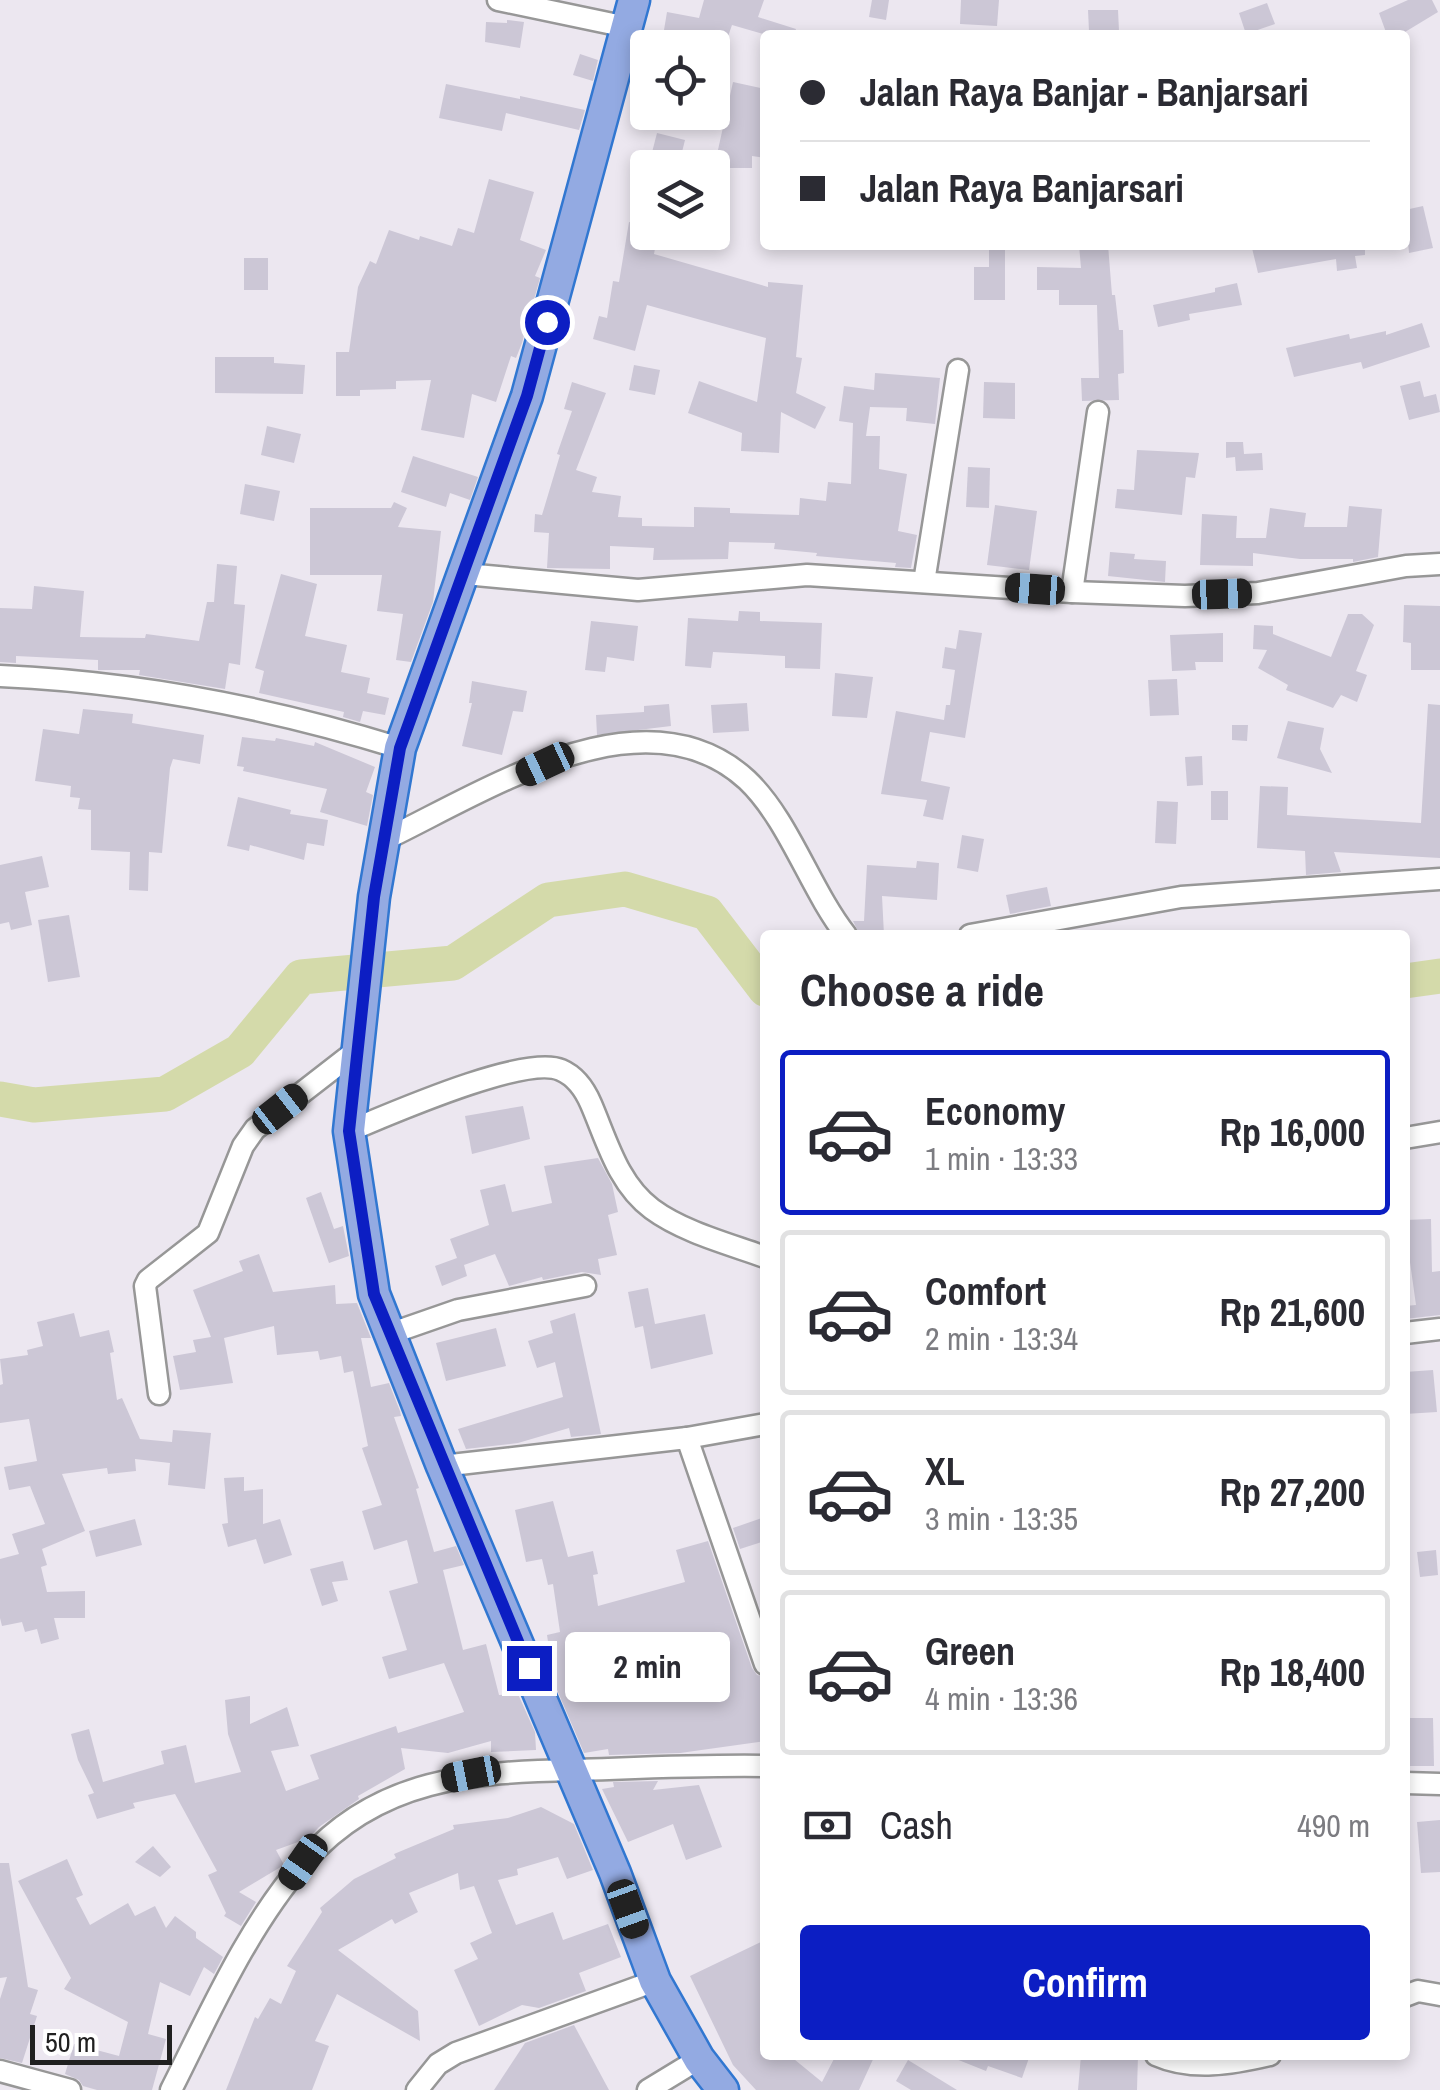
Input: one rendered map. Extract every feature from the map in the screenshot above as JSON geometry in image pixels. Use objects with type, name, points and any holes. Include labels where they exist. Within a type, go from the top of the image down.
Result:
[{"type":"highway","points":[[630,14],[527,396],[400,748],[374,897],[349,1131],[374,1294],[442,1466],[573,1770],[655,1981],[699,2060],[723,2090]]},
{"type":"street","points":[[498,0],[630,14]]},
{"type":"street","points":[[924,582],[958,370]]},
{"type":"street","points":[[1072,592],[1098,412]]},
{"type":"street","points":[[465,574],[638,590],[807,574],[1185,596],[1258,594],[1406,566],[1440,564]]},
{"type":"street","points":[[0,676],[77,680],[214,699],[284,714],[400,748]]},
{"type":"street","points":[[386,839],[576,753],[646,741],[678,744],[714,758],[747,781],[772,812],[843,930]]},
{"type":"street","points":[[998,930],[1181,897],[1440,879]]},
{"type":"street","points":[[159,1394],[148,1280],[208,1233],[244,1146],[255,1129],[359,1036]]},
{"type":"street","points":[[349,1131],[449,1090],[524,1070],[560,1069],[577,1082],[588,1098],[620,1174],[652,1209],[760,1255]]},
{"type":"street","points":[[1410,1137],[1440,1132]]},
{"type":"street","points":[[390,1334],[458,1310],[585,1286]]},
{"type":"street","points":[[1410,1332],[1440,1329]]},
{"type":"street","points":[[442,1466],[687,1438],[760,1425]]},
{"type":"street","points":[[687,1438],[760,1650]]},
{"type":"street","points":[[171,2090],[246,1945],[303,1862],[326,1840],[379,1802],[428,1783],[488,1773],[760,1766]]},
{"type":"street","points":[[1410,1782],[1440,1784]]},
{"type":"street","points":[[417,2090],[438,2064],[456,2053],[655,1981]]},
{"type":"street","points":[[1410,1994],[1418,1991],[1440,1995]]},
{"type":"street","points":[[648,2090],[699,2060]]},
{"type":"street","points":[[1174,2060],[1191,2065],[1228,2060]]},
{"type":"street","points":[[0,2071],[70,2090]]},
{"type":"building","points":[[704,0],[764,0],[758,17],[796,29],[760,33],[732,25],[730,31],[664,30],[667,12],[699,18]]},
{"type":"building","points":[[872,0],[889,0],[886,20],[869,17]]},
{"type":"building","points":[[961,0],[999,0],[997,26],[960,24]]},
{"type":"building","points":[[1408,0],[1432,0],[1438,12],[1408,30],[1385,30],[1379,13]]},
{"type":"building","points":[[1267,3],[1275,24],[1245,30],[1239,13]]},
{"type":"building","points":[[1088,10],[1118,10],[1119,30],[1089,30]]},
{"type":"building","points":[[486,22],[524,22],[520,48],[485,42]]},
{"type":"building","points":[[580,54],[598,60],[593,81],[573,75]]},
{"type":"building","points":[[733,82],[760,88],[760,157],[752,156],[752,168],[730,168],[730,150],[718,150],[722,130],[730,130]]},
{"type":"building","points":[[446,84],[585,110],[579,130],[506,113],[502,131],[439,118]]},
{"type":"building","points":[[657,133],[685,140],[682,150],[653,150]]},
{"type":"building","points":[[489,179],[534,192],[520,240],[546,250],[535,276],[540,278],[522,343],[516,358],[511,356],[496,402],[472,394],[464,438],[421,430],[431,380],[396,381],[396,389],[360,390],[360,396],[336,396],[336,352],[349,352],[358,287],[370,261],[376,264],[389,230],[452,246],[458,228],[474,233]]},
{"type":"building","points":[[1423,206],[1433,248],[1409,253],[1410,209]]},
{"type":"building","points":[[629,222],[630,250],[655,250],[654,254],[768,287],[768,282],[803,285],[796,357],[802,358],[796,393],[826,407],[815,429],[781,412],[779,453],[741,451],[742,433],[688,413],[699,381],[757,402],[766,338],[647,305],[635,351],[593,339],[599,316],[607,318],[613,281],[619,282]]},
{"type":"building","points":[[989,250],[1005,250],[1005,300],[974,300],[974,267],[989,267]]},
{"type":"building","points":[[1079,250],[1108,250],[1112,295],[1119,330],[1123,330],[1124,373],[1118,374],[1119,400],[1082,401],[1081,378],[1099,378],[1097,305],[1059,305],[1059,290],[1037,290],[1037,267],[1081,268]]},
{"type":"building","points":[[1252,250],[1365,250],[1365,255],[1355,256],[1357,268],[1337,271],[1336,259],[1258,273]]},
{"type":"building","points":[[244,258],[268,258],[268,290],[244,290]]},
{"type":"building","points":[[1237,283],[1242,305],[1189,314],[1190,320],[1158,327],[1153,305],[1215,292],[1215,288]]},
{"type":"building","points":[[1422,323],[1430,347],[1363,369],[1361,362],[1294,377],[1286,348],[1349,334],[1350,339],[1386,331],[1386,335]]},
{"type":"building","points":[[215,357],[274,357],[274,363],[305,365],[303,394],[215,393]]},
{"type":"building","points":[[634,365],[660,370],[655,395],[629,390]]},
{"type":"building","points":[[875,373],[940,378],[935,424],[906,421],[907,408],[870,407],[866,436],[880,436],[879,469],[907,474],[898,531],[917,535],[911,568],[774,549],[775,543],[729,542],[728,559],[653,560],[654,548],[610,546],[610,569],[547,568],[549,533],[534,532],[535,514],[542,515],[560,455],[557,454],[572,411],[564,409],[572,382],[606,393],[576,470],[597,477],[592,492],[621,496],[618,517],[642,518],[642,526],[694,527],[694,507],[730,508],[730,513],[799,515],[800,498],[826,501],[828,482],[851,484],[853,423],[839,421],[844,386],[874,390]]},
{"type":"building","points":[[1420,381],[1424,397],[1436,394],[1440,412],[1409,420],[1400,386]]},
{"type":"building","points":[[984,382],[1015,383],[1015,419],[983,418]]},
{"type":"building","points":[[267,426],[301,434],[294,463],[261,455]]},
{"type":"building","points":[[1226,442],[1243,442],[1244,454],[1262,453],[1263,470],[1236,471],[1235,457],[1226,458]]},
{"type":"building","points":[[1137,450],[1199,453],[1195,478],[1186,477],[1182,515],[1115,508],[1117,489],[1134,490]]},
{"type":"building","points":[[413,456],[478,477],[470,500],[450,493],[446,507],[401,492]]},
{"type":"building","points":[[968,467],[990,468],[989,508],[966,507]]},
{"type":"building","points":[[245,484],[280,491],[274,521],[240,514]]},
{"type":"building","points":[[394,502],[407,508],[398,527],[441,531],[433,602],[411,662],[396,660],[403,614],[377,611],[382,575],[310,575],[310,508],[391,508]]},
{"type":"building","points":[[995,505],[1037,511],[1029,570],[987,565]]},
{"type":"building","points":[[1349,506],[1382,509],[1378,557],[1353,562],[1253,553],[1253,566],[1200,565],[1202,514],[1237,516],[1236,538],[1266,538],[1270,508],[1306,513],[1304,527],[1347,527]]},
{"type":"building","points":[[1110,552],[1135,554],[1134,559],[1166,561],[1165,582],[1108,576]]},
{"type":"building","points":[[217,564],[237,566],[234,604],[245,605],[240,665],[229,663],[225,689],[139,675],[140,670],[98,670],[98,660],[16,656],[16,663],[0,662],[0,608],[32,609],[34,586],[84,591],[80,637],[145,638],[146,634],[199,641],[207,602],[214,602]]},
{"type":"building","points":[[281,574],[317,584],[305,636],[347,645],[341,672],[370,678],[367,693],[389,698],[385,715],[363,711],[360,722],[343,717],[344,712],[259,693],[264,671],[255,668]]},
{"type":"building","points":[[1404,605],[1440,606],[1440,670],[1411,670],[1411,643],[1403,642]]},
{"type":"building","points":[[739,611],[760,612],[760,621],[822,623],[820,669],[785,668],[785,656],[713,652],[711,668],[685,666],[688,618],[738,621]]},
{"type":"building","points":[[1348,614],[1362,614],[1374,625],[1356,671],[1367,675],[1357,702],[1341,695],[1333,708],[1286,690],[1288,685],[1258,668],[1267,650],[1253,649],[1254,625],[1273,626],[1273,634],[1331,657]]},
{"type":"building","points":[[591,621],[638,626],[634,661],[607,657],[605,672],[585,670]]},
{"type":"building","points":[[959,630],[982,633],[965,738],[930,732],[921,781],[950,787],[943,820],[923,816],[927,800],[881,794],[896,711],[944,720],[955,670],[942,668],[945,647],[956,649]]},
{"type":"building","points":[[1223,633],[1223,662],[1195,662],[1196,670],[1172,671],[1170,635]]},
{"type":"building","points":[[835,673],[873,677],[867,718],[832,716]]},
{"type":"building","points":[[1177,679],[1179,715],[1150,716],[1148,680]]},
{"type":"building","points":[[472,681],[527,691],[523,712],[513,711],[502,755],[462,746],[472,703]]},
{"type":"building","points":[[747,703],[749,731],[713,733],[711,705]]},
{"type":"building","points":[[669,704],[671,726],[597,735],[596,715],[644,712],[644,706]]},
{"type":"building","points":[[1428,704],[1440,705],[1440,858],[1334,852],[1341,872],[1306,875],[1305,851],[1257,848],[1260,786],[1288,787],[1287,815],[1421,823]]},
{"type":"building","points":[[83,709],[133,714],[132,723],[204,735],[200,764],[173,759],[162,853],[149,852],[148,891],[129,890],[130,852],[91,850],[91,810],[78,809],[80,798],[70,797],[71,786],[35,781],[43,729],[79,734]]},
{"type":"building","points":[[1288,721],[1324,728],[1320,749],[1332,773],[1277,758]]},
{"type":"building","points":[[1232,725],[1248,725],[1247,741],[1232,740]]},
{"type":"building","points":[[242,737],[275,741],[276,738],[314,746],[315,742],[375,767],[366,792],[373,795],[367,826],[320,812],[327,789],[243,771],[244,767],[237,766]]},
{"type":"building","points":[[1202,756],[1203,785],[1187,786],[1185,757]]},
{"type":"building","points":[[1211,791],[1228,791],[1228,820],[1211,820]]},
{"type":"building","points":[[238,797],[291,810],[290,814],[328,820],[324,846],[307,843],[304,860],[250,845],[249,851],[227,846]]},
{"type":"building","points":[[1157,801],[1178,802],[1176,844],[1155,843]]},
{"type":"building","points":[[962,835],[984,839],[978,872],[957,868]]},
{"type":"building","points":[[42,856],[49,887],[25,892],[32,925],[11,930],[9,922],[0,924],[0,865]]},
{"type":"building","points":[[917,861],[939,863],[937,900],[882,896],[884,930],[858,930],[853,921],[864,921],[867,865],[916,868]]},
{"type":"building","points":[[1047,887],[1051,906],[1010,914],[1006,895]]},
{"type":"building","points":[[69,915],[80,977],[48,982],[38,920]]},
{"type":"building","points":[[523,1106],[530,1139],[472,1154],[465,1116]]},
{"type":"building","points":[[598,1158],[612,1184],[618,1212],[608,1215],[617,1255],[598,1259],[601,1275],[582,1272],[509,1286],[495,1254],[464,1265],[467,1276],[442,1286],[435,1266],[457,1258],[450,1239],[489,1225],[480,1190],[505,1184],[512,1212],[552,1203],[544,1166]]},
{"type":"building","points":[[321,1192],[334,1229],[343,1226],[349,1256],[329,1263],[306,1198]]},
{"type":"building","points":[[1431,1219],[1432,1272],[1440,1271],[1440,1315],[1410,1318],[1410,1306],[1416,1305],[1410,1220]]},
{"type":"building","points":[[259,1254],[273,1292],[335,1285],[336,1304],[357,1303],[371,1338],[361,1338],[371,1387],[389,1383],[400,1411],[401,1416],[394,1417],[419,1488],[416,1489],[434,1552],[456,1546],[464,1565],[443,1570],[463,1650],[486,1644],[499,1695],[518,1694],[535,1732],[536,1750],[491,1752],[491,1741],[448,1753],[401,1748],[405,1769],[358,1796],[309,1838],[276,1850],[284,1865],[239,1892],[256,1902],[241,1926],[224,1916],[208,1875],[217,1871],[175,1794],[133,1803],[135,1808],[97,1819],[88,1795],[94,1793],[71,1734],[89,1729],[103,1782],[164,1764],[161,1751],[186,1745],[195,1783],[241,1772],[228,1734],[225,1700],[250,1696],[250,1724],[287,1707],[299,1746],[271,1751],[286,1791],[319,1779],[310,1755],[396,1726],[398,1733],[464,1712],[444,1663],[389,1679],[382,1657],[407,1650],[389,1591],[418,1583],[407,1540],[374,1550],[362,1511],[382,1505],[362,1448],[368,1446],[353,1371],[344,1373],[341,1356],[320,1360],[318,1351],[277,1355],[274,1326],[224,1338],[233,1383],[180,1390],[173,1356],[196,1352],[193,1340],[211,1337],[193,1290],[243,1271],[239,1261]]},
{"type":"building","points":[[648,1288],[655,1324],[705,1314],[713,1354],[651,1369],[643,1326],[635,1328],[628,1292]]},
{"type":"building","points":[[74,1313],[80,1337],[109,1330],[117,1400],[122,1398],[140,1439],[172,1442],[173,1430],[211,1433],[205,1489],[168,1485],[170,1463],[135,1459],[136,1471],[108,1474],[107,1468],[62,1474],[85,1531],[42,1549],[47,1565],[41,1567],[47,1592],[85,1591],[85,1618],[54,1618],[59,1639],[41,1644],[37,1629],[25,1632],[22,1622],[2,1626],[0,1618],[0,1559],[19,1554],[12,1534],[45,1524],[30,1486],[9,1490],[4,1467],[37,1461],[29,1419],[0,1423],[0,1359],[28,1355],[27,1350],[43,1346],[37,1322]]},
{"type":"building","points":[[575,1313],[601,1434],[571,1437],[569,1428],[518,1443],[466,1449],[458,1429],[563,1397],[555,1362],[537,1368],[528,1341],[553,1333],[550,1321]]},
{"type":"building","points":[[496,1328],[506,1366],[446,1381],[436,1343]]},
{"type":"building","points":[[1433,1370],[1437,1412],[1410,1414],[1410,1372]]},
{"type":"building","points":[[244,1477],[244,1491],[263,1489],[263,1524],[280,1519],[292,1555],[264,1564],[256,1539],[228,1547],[222,1524],[228,1523],[224,1478]]},
{"type":"building","points":[[553,1501],[568,1557],[593,1551],[598,1606],[685,1582],[676,1550],[708,1541],[752,1668],[760,1676],[760,1742],[680,1753],[609,1755],[608,1749],[584,1753],[540,1650],[549,1648],[547,1635],[560,1632],[553,1584],[548,1585],[542,1559],[526,1562],[515,1510]]},
{"type":"building","points":[[135,1519],[142,1545],[96,1557],[89,1531]]},
{"type":"building","points":[[760,1519],[760,1543],[740,1549],[733,1528]]},
{"type":"building","points":[[1436,1550],[1438,1575],[1420,1577],[1417,1552]]},
{"type":"building","points":[[343,1561],[348,1580],[332,1582],[338,1601],[322,1606],[310,1569]]},
{"type":"building","points":[[1410,1718],[1433,1718],[1434,1766],[1410,1766]]},
{"type":"building","points":[[658,1781],[653,1790],[699,1785],[722,1847],[686,1860],[673,1824],[628,1842],[602,1789],[614,1787],[613,1782]]},
{"type":"building","points":[[541,1807],[574,1824],[593,1870],[567,1879],[558,1857],[517,1869],[518,1875],[498,1880],[516,1925],[553,1912],[563,1940],[608,1924],[621,1957],[579,1973],[586,1991],[539,2008],[522,2005],[479,2026],[454,1970],[478,1959],[470,1943],[492,1933],[474,1886],[460,1890],[458,1873],[409,1893],[418,1912],[395,1924],[392,1919],[338,1950],[418,2011],[420,2041],[337,1994],[315,2041],[329,2046],[312,2090],[226,2090],[255,2017],[258,2019],[270,1998],[281,2004],[296,1971],[287,1966],[322,1912],[320,1908],[354,1879],[396,1858],[394,1854],[454,1829],[453,1825],[508,1818]]},
{"type":"building","points":[[1440,1820],[1440,1872],[1421,1873],[1417,1822]]},
{"type":"building","points":[[153,1846],[171,1867],[160,1877],[135,1862]]},
{"type":"building","points":[[67,1859],[83,1895],[76,1898],[90,1925],[128,1903],[135,1916],[155,1906],[166,1928],[175,1916],[196,1932],[196,1938],[223,1957],[214,1974],[204,1967],[190,1996],[160,1982],[148,2034],[166,2039],[152,2090],[97,2090],[65,2074],[74,2044],[119,2056],[128,2022],[64,1989],[71,1978],[18,1881]]},
{"type":"building","points":[[0,1863],[9,1863],[28,1987],[38,1990],[30,2014],[37,2016],[22,2063],[0,2058],[0,1999],[7,1977],[0,1978]]},
{"type":"building","points":[[760,1942],[760,2060],[795,2060],[822,2082],[833,2060],[873,2060],[859,2090],[756,2090],[733,2065],[690,1976]]},
{"type":"building","points":[[574,2025],[609,2090],[494,2090],[525,2043]]},
{"type":"building","points":[[908,2060],[957,2090],[911,2090],[896,2081]]},
{"type":"building","points":[[958,2060],[1028,2060],[1022,2078],[988,2066],[986,2071]]},
{"type":"building","points":[[1081,2060],[1138,2060],[1137,2090],[1078,2090]]},
{"type":"waterway","points":[[0,1099],[34,1105],[165,1094],[240,1051],[301,977],[453,963],[548,900],[625,889],[707,913],[760,982]]},
{"type":"waterway","points":[[1410,980],[1440,976]]},
{"type":"route","points":[[529,1668],[442,1466],[374,1294],[349,1131],[374,897],[400,748],[527,396],[547,322]]}]
